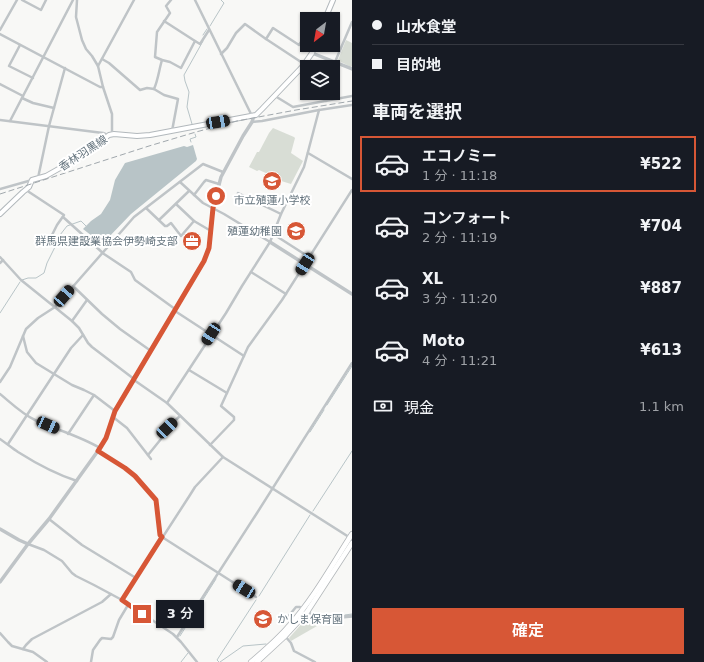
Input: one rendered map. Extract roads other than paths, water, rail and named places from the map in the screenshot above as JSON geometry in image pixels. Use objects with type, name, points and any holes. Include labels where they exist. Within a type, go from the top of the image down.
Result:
[{"type":"highway","points":[[257,662],[285,636],[305,610],[351,538]]},
{"type":"highway","points":[[251,662],[284,632],[305,610]]},
{"type":"main road","points":[[328,12],[333,0]]},
{"type":"main road","points":[[307,60],[312,53]]},
{"type":"main road","points":[[253,116],[260,111],[300,68]]},
{"type":"main road","name":"香林羽黒線","points":[[32,180],[46,176],[81,156],[110,135],[150,136],[253,116]]},
{"type":"main road","points":[[0,214],[30,186],[32,180]]},
{"type":"street","points":[[0,30],[17,0]]},
{"type":"street","points":[[22,0],[41,10],[45,0]]},
{"type":"street","points":[[10,121],[75,0]]},
{"type":"street","points":[[0,120],[110,135],[112,114],[98,66],[86,49],[82,40],[76,17],[75,0]]},
{"type":"street","points":[[98,66],[134,0]]},
{"type":"street","points":[[171,0],[166,6],[170,13],[157,32],[155,57],[170,62],[181,68],[195,41]]},
{"type":"street","points":[[0,582],[76,481],[106,438],[115,411],[204,261],[209,248],[213,208],[223,172],[252,122],[253,116],[195,0]]},
{"type":"street","points":[[164,21],[200,44],[209,30]]},
{"type":"street","points":[[336,60],[351,29],[352,22]]},
{"type":"street","points":[[221,54],[227,48],[236,33],[245,24],[300,61]]},
{"type":"street","points":[[266,39],[273,28],[299,45],[300,44]]},
{"type":"street","points":[[0,34],[100,87],[103,87]]},
{"type":"street","points":[[20,45],[9,66],[33,78]]},
{"type":"street","points":[[312,53],[330,60]]},
{"type":"street","points":[[102,59],[140,90],[147,88],[178,99],[172,131]]},
{"type":"street","points":[[154,90],[162,60]]},
{"type":"street","points":[[340,64],[352,69]]},
{"type":"street","points":[[38,179],[49,126],[65,68]]},
{"type":"street","points":[[0,84],[33,103],[54,108]]},
{"type":"street","points":[[274,96],[293,107],[352,96]]},
{"type":"street","points":[[252,122],[262,122],[319,110],[352,105]]},
{"type":"street","points":[[167,403],[270,242],[281,214],[304,167],[319,110]]},
{"type":"street","points":[[308,153],[352,179]]},
{"type":"street","points":[[0,382],[10,367],[26,330],[38,318],[55,307],[134,217],[203,164],[223,172]]},
{"type":"street","points":[[0,189],[32,180]]},
{"type":"street","points":[[194,195],[206,180],[219,184]]},
{"type":"street","points":[[180,182],[203,203],[270,242],[352,294]]},
{"type":"street","points":[[26,190],[64,215],[63,217],[71,225],[103,253],[132,272],[135,280],[175,310],[244,356]]},
{"type":"street","points":[[210,445],[234,420],[234,417],[221,406],[248,347],[286,294],[352,190]]},
{"type":"street","points":[[159,220],[189,191]]},
{"type":"street","points":[[238,193],[281,214]]},
{"type":"street","points":[[176,204],[194,221],[211,231]]},
{"type":"street","points":[[146,208],[165,226],[171,223],[181,236],[194,221]]},
{"type":"street","points":[[52,235],[63,217]]},
{"type":"street","points":[[273,234],[309,257]]},
{"type":"street","points":[[0,257],[21,280],[72,321],[79,328],[92,347],[134,380],[167,403],[223,457],[351,538]]},
{"type":"street","points":[[0,263],[3,260]]},
{"type":"street","points":[[251,272],[286,294]]},
{"type":"street","points":[[73,286],[120,329],[151,351]]},
{"type":"street","points":[[72,321],[87,300]]},
{"type":"street","points":[[8,444],[71,348],[84,335]]},
{"type":"street","points":[[23,336],[26,352],[36,363],[72,385],[94,395],[115,411]]},
{"type":"street","points":[[177,637],[352,364]]},
{"type":"street","points":[[189,370],[227,393]]},
{"type":"street","points":[[0,394],[34,419],[68,434],[88,440],[125,468],[135,476],[156,500],[160,535],[162,537],[256,598]]},
{"type":"street","points":[[68,434],[94,395]]},
{"type":"street","points":[[148,455],[161,439],[167,428],[180,416]]},
{"type":"street","points":[[113,417],[127,428],[151,459]]},
{"type":"street","points":[[0,439],[46,469],[76,481]]},
{"type":"street","points":[[122,600],[195,488],[223,457]]},
{"type":"street","points":[[48,519],[82,545],[136,578]]},
{"type":"street","points":[[0,529],[19,540],[50,553],[62,561],[76,576],[122,600],[177,637],[197,662]]},
{"type":"street","points":[[24,649],[32,640],[102,602],[111,594]]},
{"type":"street","points":[[91,662],[93,650],[102,638],[110,639],[113,637],[119,620],[128,605]]},
{"type":"street","points":[[285,619],[296,607],[300,606],[313,616],[320,619],[352,616]]},
{"type":"street","points":[[0,633],[10,644],[33,652],[47,662]]},
{"type":"street","points":[[285,636],[291,643],[294,651],[315,662]]},
{"type":"waterway","points":[[210,26],[224,3],[221,0]]},
{"type":"waterway","points":[[203,35],[207,29]]},
{"type":"waterway","points":[[192,124],[187,107],[189,92],[184,75],[203,41]]},
{"type":"waterway","points":[[191,142],[190,139],[196,137],[195,134]]},
{"type":"waterway","points":[[22,280],[36,278],[44,273],[60,235],[67,226],[81,221],[86,226]]},
{"type":"waterway","points":[[0,313],[20,282]]},
{"type":"waterway","points":[[327,405],[352,366]]},
{"type":"waterway","points":[[310,432],[324,410]]},
{"type":"waterway","points":[[313,511],[352,451]]},
{"type":"waterway","points":[[259,596],[310,515]]},
{"type":"waterway","points":[[180,636],[216,579]]},
{"type":"waterway","points":[[219,662],[217,660],[256,600]]},
{"type":"waterway","points":[[345,615],[352,614]]},
{"type":"waterway","points":[[220,662],[243,646],[266,644]]},
{"type":"waterway","points":[[181,662],[188,653]]},
{"type":"railway","points":[[0,194],[149,146],[237,121],[352,101]]},
{"type":"place","name":"市立殖蓮小学校","points":[[272,181]]},
{"type":"place","name":"殖蓮幼稚園","points":[[296,231]]},
{"type":"place","name":"群馬県建設業協会伊勢崎支部","points":[[192,241]]},
{"type":"place","name":"かしま保育園","points":[[263,619]]}]
